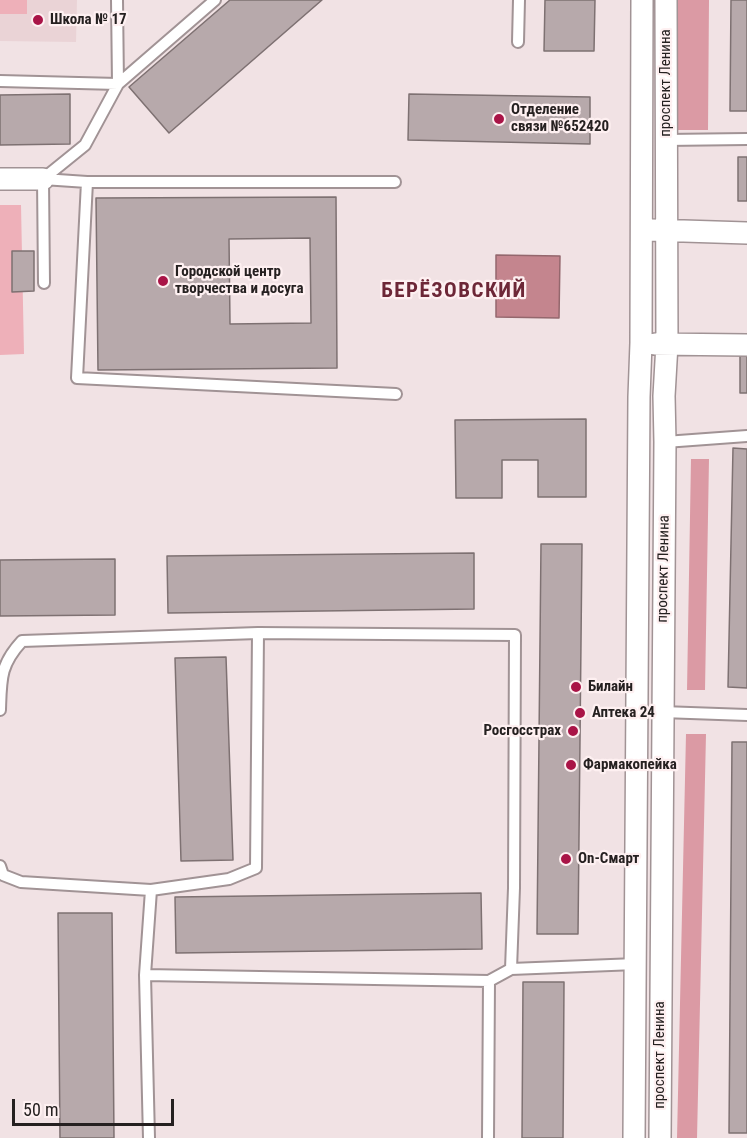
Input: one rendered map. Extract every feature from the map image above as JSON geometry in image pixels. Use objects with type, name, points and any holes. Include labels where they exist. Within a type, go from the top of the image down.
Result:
[{"type":"street","name":"проспект Ленина","points":[[634,1138],[642,0]]},
{"type":"street","name":"проспект Ленина","points":[[660,1138],[664,396],[667,344],[666,0]]},
{"type":"street","points":[[0,179],[43,179]]},
{"type":"street","points":[[641,229],[747,233]]},
{"type":"street","points":[[641,343],[747,345]]},
{"type":"lane","points":[[117,0],[118,84]]},
{"type":"lane","points":[[43,179],[85,145],[118,84],[215,0]]},
{"type":"lane","points":[[518,42],[519,0]]},
{"type":"lane","points":[[0,81],[118,84]]},
{"type":"lane","points":[[665,140],[747,140]]},
{"type":"lane","points":[[43,179],[87,182],[395,182]]},
{"type":"lane","points":[[43,179],[44,283]]},
{"type":"lane","points":[[87,182],[77,378],[396,394]]},
{"type":"lane","points":[[665,442],[747,436]]},
{"type":"lane","points":[[0,710],[1,677],[9,655],[22,641],[258,633],[515,635],[514,888],[511,969]]},
{"type":"lane","points":[[0,866],[3,875],[21,882],[151,890],[229,879],[256,868],[258,633]]},
{"type":"lane","points":[[662,712],[747,715]]},
{"type":"lane","points":[[149,1138],[145,975],[151,890]]},
{"type":"lane","points":[[145,975],[489,981],[511,969],[636,964]]},
{"type":"lane","points":[[488,1138],[489,981]]},
{"type":"shaded area","name":"Школа № 17","points":[[0,0],[77,0],[76,42],[0,41]]},
{"type":"shaded area","points":[[0,0],[27,0],[27,14],[0,14]]},
{"type":"shaded area","points":[[676,0],[709,0],[708,130],[676,130]]},
{"type":"shaded area","points":[[0,205],[21,205],[24,354],[0,355]]},
{"type":"shaded area","points":[[496,255],[560,256],[559,318],[496,317]]},
{"type":"shaded area","points":[[691,459],[709,459],[705,690],[687,690]]},
{"type":"shaded area","points":[[686,734],[706,734],[697,1138],[677,1138]]},
{"type":"building","points":[[230,0],[322,0],[169,133],[129,87]]},
{"type":"building","points":[[545,0],[595,0],[594,51],[544,51]]},
{"type":"building","points":[[731,0],[747,0],[747,111],[730,111]]},
{"type":"building","points":[[70,94],[70,144],[0,145],[0,95]]},
{"type":"building","name":"Отделение связи №652420","points":[[409,94],[590,97],[590,144],[408,140]]},
{"type":"building","points":[[738,157],[747,157],[747,201],[738,201]]},
{"type":"building","name":"Городской центр творчества и досуга","points":[[336,197],[337,368],[98,370],[96,198]],"holes":[[[310,238],[311,323],[230,324],[229,239]]]},
{"type":"building","points":[[12,251],[34,251],[34,291],[12,292]]},
{"type":"building","points":[[740,350],[747,350],[747,393],[740,393]]},
{"type":"building","points":[[586,419],[586,497],[538,497],[538,460],[502,460],[502,498],[456,498],[455,420]]},
{"type":"building","points":[[733,448],[747,449],[747,688],[728,687]]},
{"type":"building","points":[[541,544],[582,544],[578,934],[537,934]]},
{"type":"building","points":[[474,553],[474,609],[168,613],[167,556]]},
{"type":"building","points":[[115,559],[115,615],[0,616],[0,560]]},
{"type":"building","points":[[226,657],[233,860],[181,861],[175,658]]},
{"type":"building","points":[[732,742],[747,742],[747,1133],[729,1133]]},
{"type":"building","points":[[481,893],[482,949],[176,953],[175,897]]},
{"type":"building","points":[[58,913],[112,913],[114,1138],[60,1138]]},
{"type":"building","points":[[523,982],[564,982],[563,1138],[522,1138]]},
{"type":"place","name":"Школа № 17","points":[[38,20]]},
{"type":"place","name":"Отделение связи №652420","points":[[499,119]]},
{"type":"place","name":"Городской центр творчества и досуга","points":[[163,281]]},
{"type":"place","name":"Билайн","points":[[576,687]]},
{"type":"place","name":"Аптека 24","points":[[580,713]]},
{"type":"place","name":"Росгосстрах","points":[[573,731]]},
{"type":"place","name":"Фармакопейка","points":[[571,765]]},
{"type":"place","name":"On-Смарт","points":[[566,859]]},
{"type":"district","name":"БЕРЁЗОВСКИЙ","points":[[454,292]]}]
